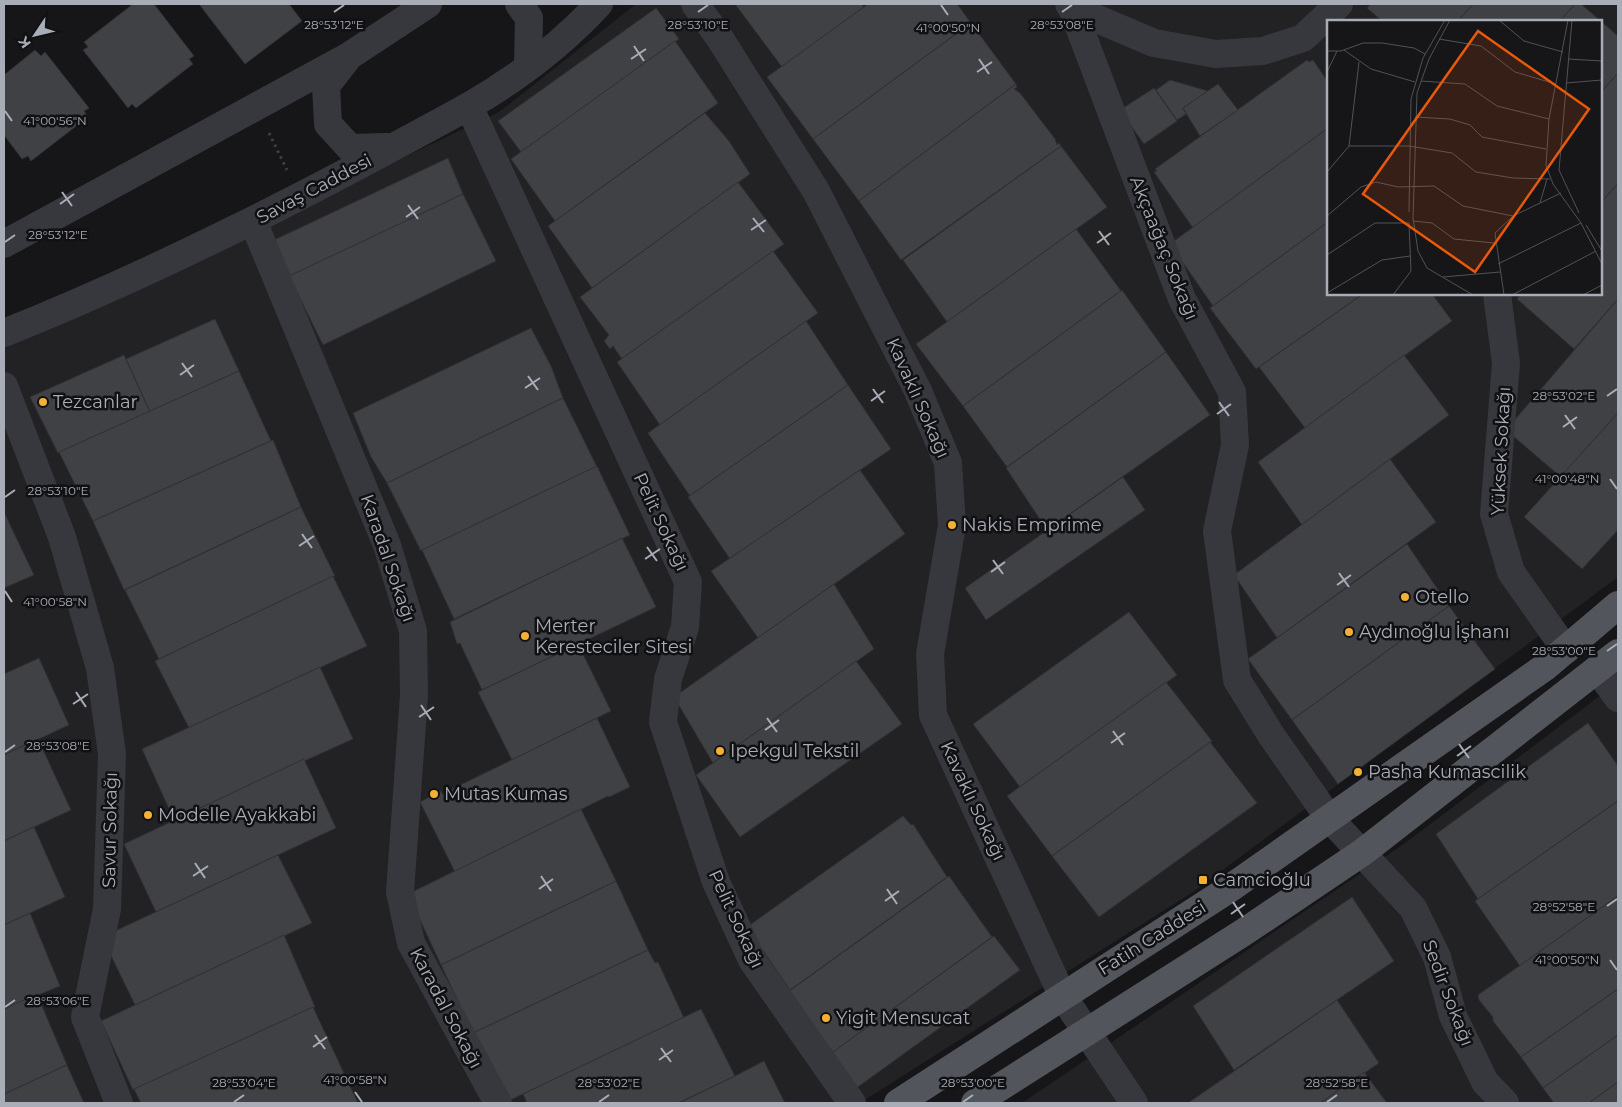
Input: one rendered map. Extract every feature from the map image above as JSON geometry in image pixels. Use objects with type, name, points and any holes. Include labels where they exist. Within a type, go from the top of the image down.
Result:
[{"type":"main road","name":"Fatih Caddesi","points":[[898,1103],[1062,995],[1229,889],[1545,667],[1618,605]]},
{"type":"main road","points":[[975,1103],[1244,932],[1363,852],[1608,661]]},
{"type":"street","points":[[4,244],[349,56],[428,4]]},
{"type":"street","points":[[518,4],[529,18],[528,66]]},
{"type":"street","name":"Savaş Caddesi","points":[[4,333],[65,309],[253,221],[469,106],[493,92],[576,29],[599,4]]},
{"type":"street","name":"Kavaklı Sokağı","points":[[694,4],[719,37],[816,191],[914,383],[948,463],[952,525],[930,654],[934,715],[1062,995],[1134,1103]]},
{"type":"street","points":[[1070,6],[1154,43],[1216,54],[1263,51],[1303,38],[1327,20]]},
{"type":"street","name":"Akçaağaç Sokağı","points":[[1070,6],[1182,300],[1232,392],[1235,445],[1217,531],[1237,680],[1271,735],[1330,818]]},
{"type":"street","points":[[1327,20],[1338,12]]},
{"type":"street","points":[[349,56],[326,86],[328,124],[350,148],[394,147]]},
{"type":"street","name":"Pelit Sokağı","points":[[469,106],[688,582],[686,627],[668,679],[663,722],[716,882],[752,960],[852,1103]]},
{"type":"street","name":"Karadal Sokağı","points":[[253,221],[388,546],[413,631],[414,695],[400,892],[411,943],[498,1103]]},
{"type":"street","name":"Yüksek Sokağı","points":[[1497,295],[1506,363],[1494,514],[1510,572],[1566,650]]},
{"type":"street","name":"Savur Sokağı","points":[[4,386],[62,537],[100,668],[112,754],[108,909],[84,1016],[119,1103]]},
{"type":"street","points":[[1608,661],[1618,698]]},
{"type":"street","name":"Sedir Sokağı","points":[[1330,818],[1413,908],[1437,957],[1453,1016],[1485,1082],[1505,1103]]},
{"type":"path","points":[[255,106],[300,196]]},
{"type":"shaded area","points":[[636,4],[1618,4],[1618,577],[1193,892],[860,1103],[4,1103],[4,348],[499,112]]},
{"type":"shaded area","points":[[1618,682],[1618,1103],[1022,1103],[1404,844]]},
{"type":"building","points":[[133,4],[154,4],[194,56],[189,59],[193,64],[136,108],[132,104],[128,108],[83,50],[88,47],[84,42]]},
{"type":"building","points":[[199,4],[289,4],[302,21],[245,64]]},
{"type":"building","points":[[735,4],[861,4],[864,7],[782,67]]},
{"type":"building","points":[[868,4],[957,4],[971,23],[813,139],[767,77]]},
{"type":"building","points":[[1371,4],[1474,4],[1459,20],[1381,20],[1367,8]]},
{"type":"building","points":[[1473,4],[1575,4],[1561,20],[1459,20]]},
{"type":"building","points":[[1575,4],[1581,4],[1600,20],[1561,20]]},
{"type":"building","points":[[656,8],[679,39],[521,152],[498,121]]},
{"type":"building","points":[[1602,22],[1618,36],[1618,73],[1602,91]]},
{"type":"building","points":[[971,23],[1016,84],[859,201],[813,139]]},
{"type":"building","points":[[675,41],[718,103],[555,221],[511,159]]},
{"type":"building","points":[[35,50],[41,56],[45,52],[89,108],[84,111],[88,117],[31,161],[28,156],[22,159],[4,135],[4,75]]},
{"type":"building","points":[[1307,60],[1309,62],[1313,60],[1327,81],[1327,129],[1193,228],[1154,172],[1157,171],[1155,169]]},
{"type":"building","points":[[1618,73],[1618,183],[1602,202],[1602,91]]},
{"type":"building","points":[[1170,80],[1208,91],[1183,108],[1186,114],[1177,120],[1156,90]]},
{"type":"building","points":[[1016,84],[1017,87],[1014,89],[1020,93],[1055,139],[1057,145],[1059,143],[1061,146],[901,260],[859,201]]},
{"type":"building","points":[[1218,84],[1238,110],[1200,136],[1183,108]]},
{"type":"building","points":[[1154,88],[1177,121],[1144,144],[1120,110]]},
{"type":"building","points":[[705,113],[729,141],[750,174],[592,288],[548,226]]},
{"type":"building","points":[[1327,129],[1327,223],[1213,306],[1170,244]]},
{"type":"building","points":[[1061,146],[1107,207],[947,322],[903,260]]},
{"type":"building","points":[[448,158],[463,194],[289,277],[272,241]]},
{"type":"building","points":[[738,182],[784,244],[622,359],[613,346],[610,349],[604,341],[609,335],[580,297]]},
{"type":"building","points":[[1618,183],[1618,299],[1574,349],[1517,299],[1520,295],[1602,295],[1602,202]]},
{"type":"building","points":[[463,194],[496,261],[323,345],[289,276]]},
{"type":"building","points":[[1327,223],[1327,295],[1362,295],[1256,369],[1210,308]]},
{"type":"building","points":[[1076,229],[1121,291],[963,406],[916,344]]},
{"type":"building","points":[[773,251],[818,313],[660,425],[617,362]]},
{"type":"building","points":[[1122,290],[1166,352],[1007,467],[963,406]]},
{"type":"building","points":[[1362,295],[1433,295],[1452,321],[1305,428],[1259,367]]},
{"type":"building","points":[[1618,299],[1618,413],[1561,477],[1506,430]]},
{"type":"building","points":[[215,319],[239,371],[150,412],[126,359]]},
{"type":"building","points":[[806,321],[848,385],[690,496],[648,433]]},
{"type":"building","points":[[531,328],[551,366],[563,398],[387,483],[371,457],[353,413]]},
{"type":"building","points":[[1166,352],[1210,415],[1047,530],[1006,468]]},
{"type":"building","points":[[124,355],[150,412],[58,453],[30,397]]},
{"type":"building","points":[[1404,355],[1449,415],[1302,525],[1258,462]]},
{"type":"building","points":[[239,371],[271,441],[93,521],[59,452]]},
{"type":"building","points":[[848,385],[891,449],[730,559],[688,497]]},
{"type":"building","points":[[563,398],[597,467],[421,551],[387,483]]},
{"type":"building","points":[[1618,413],[1618,530],[1582,569],[1524,517]]},
{"type":"building","points":[[273,440],[301,507],[124,590],[93,521]]},
{"type":"building","points":[[1390,459],[1436,522],[1277,638],[1234,575]]},
{"type":"building","points":[[597,466],[630,535],[454,619],[422,550]]},
{"type":"building","points":[[860,470],[905,534],[758,638],[711,571]]},
{"type":"building","points":[[1123,477],[1145,510],[986,620],[965,588]]},
{"type":"building","points":[[301,507],[335,576],[159,659],[125,590]]},
{"type":"building","points":[[4,512],[34,575],[4,588]]},
{"type":"building","points":[[622,538],[656,607],[482,690],[460,643],[457,644],[450,622]]},
{"type":"building","name":"Aydınoğlu İşhanı","points":[[1407,544],[1449,606],[1292,720],[1248,659]]},
{"type":"building","points":[[333,576],[367,646],[189,728],[155,661]]},
{"type":"building","points":[[834,584],[874,649],[713,763],[674,697]]},
{"type":"building","points":[[1449,606],[1495,669],[1338,784],[1292,720]]},
{"type":"building","points":[[1129,612],[1177,675],[1020,787],[973,724]]},
{"type":"building","points":[[578,644],[611,711],[512,760],[478,692]]},
{"type":"building","points":[[39,658],[69,725],[4,755],[4,674]]},
{"type":"building","points":[[856,661],[902,724],[740,837],[696,775]]},
{"type":"building","points":[[320,667],[353,739],[174,820],[142,749]]},
{"type":"building","points":[[1166,682],[1212,741],[1052,856],[1007,796]]},
{"type":"building","points":[[597,718],[630,787],[608,796],[455,872],[420,802],[441,791],[442,794]]},
{"type":"building","points":[[1588,723],[1618,766],[1618,801],[1478,899],[1436,834]]},
{"type":"building","points":[[38,739],[71,810],[4,841],[4,755]]},
{"type":"building","points":[[1210,742],[1257,803],[1099,917],[1052,856]]},
{"type":"building","points":[[304,759],[336,828],[156,912],[124,844]]},
{"type":"building","points":[[1618,801],[1618,896],[1520,966],[1475,901]]},
{"type":"building","points":[[581,809],[616,881],[441,965],[408,894]]},
{"type":"building","points":[[903,816],[911,825],[913,824],[947,877],[790,990],[747,927]]},
{"type":"building","points":[[34,827],[65,897],[4,925],[4,841]]},
{"type":"building","points":[[278,855],[312,923],[135,1005],[102,937]]},
{"type":"building","points":[[949,876],[992,937],[832,1053],[788,992]]},
{"type":"building","points":[[616,881],[648,950],[473,1033],[441,965]]},
{"type":"building","points":[[1618,896],[1618,989],[1521,1057],[1493,1021],[1493,1017],[1479,1000],[1478,995]]},
{"type":"building","points":[[1352,897],[1394,961],[1234,1070],[1193,1006]]},
{"type":"building","points":[[30,913],[60,986],[4,1009],[4,925]]},
{"type":"building","points":[[284,935],[315,1007],[133,1090],[101,1021]]},
{"type":"building","points":[[994,936],[1020,970],[855,1089],[830,1054]]},
{"type":"building","points":[[648,950],[655,963],[658,962],[684,1018],[504,1103],[469,1035]]},
{"type":"building","points":[[1618,989],[1618,1035],[1543,1088],[1521,1057]]},
{"type":"building","points":[[37,994],[67,1065],[4,1094],[4,1009]]},
{"type":"building","points":[[1337,1000],[1379,1063],[1320,1103],[1188,1103]]},
{"type":"building","points":[[313,1007],[358,1103],[141,1103],[134,1089]]},
{"type":"building","points":[[701,1009],[735,1076],[678,1103],[527,1103],[523,1094]]},
{"type":"building","points":[[1618,1035],[1618,1082],[1589,1103],[1554,1103],[1543,1088]]},
{"type":"building","points":[[764,1061],[785,1103],[679,1103],[735,1076]]},
{"type":"building","points":[[67,1065],[84,1103],[4,1103],[4,1094]]},
{"type":"building","points":[[1364,1072],[1387,1103],[1320,1103],[1346,1085]]},
{"type":"building","points":[[1618,1082],[1618,1103],[1589,1103]]},
{"type":"place","name":"Tezcanlar","points":[[43,402]]},
{"type":"place","name":"Nakis Emprime","points":[[952,525]]},
{"type":"place","name":"Otello","points":[[1405,597]]},
{"type":"place","name":"Aydınoğlu İşhanı","points":[[1349,632]]},
{"type":"place","name":"Merter Keresteciler Sitesi","points":[[525,636]]},
{"type":"place","name":"Ipekgul Tekstil","points":[[720,751]]},
{"type":"place","name":"Pasha Kumascilik","points":[[1358,772]]},
{"type":"place","name":"Mutas Kumas","points":[[434,794]]},
{"type":"place","name":"Modelle Ayakkabi","points":[[148,815]]},
{"type":"place","name":"Camcioğlu","points":[[1203,880]]},
{"type":"place","name":"Yigit Mensucat","points":[[826,1018]]}]
